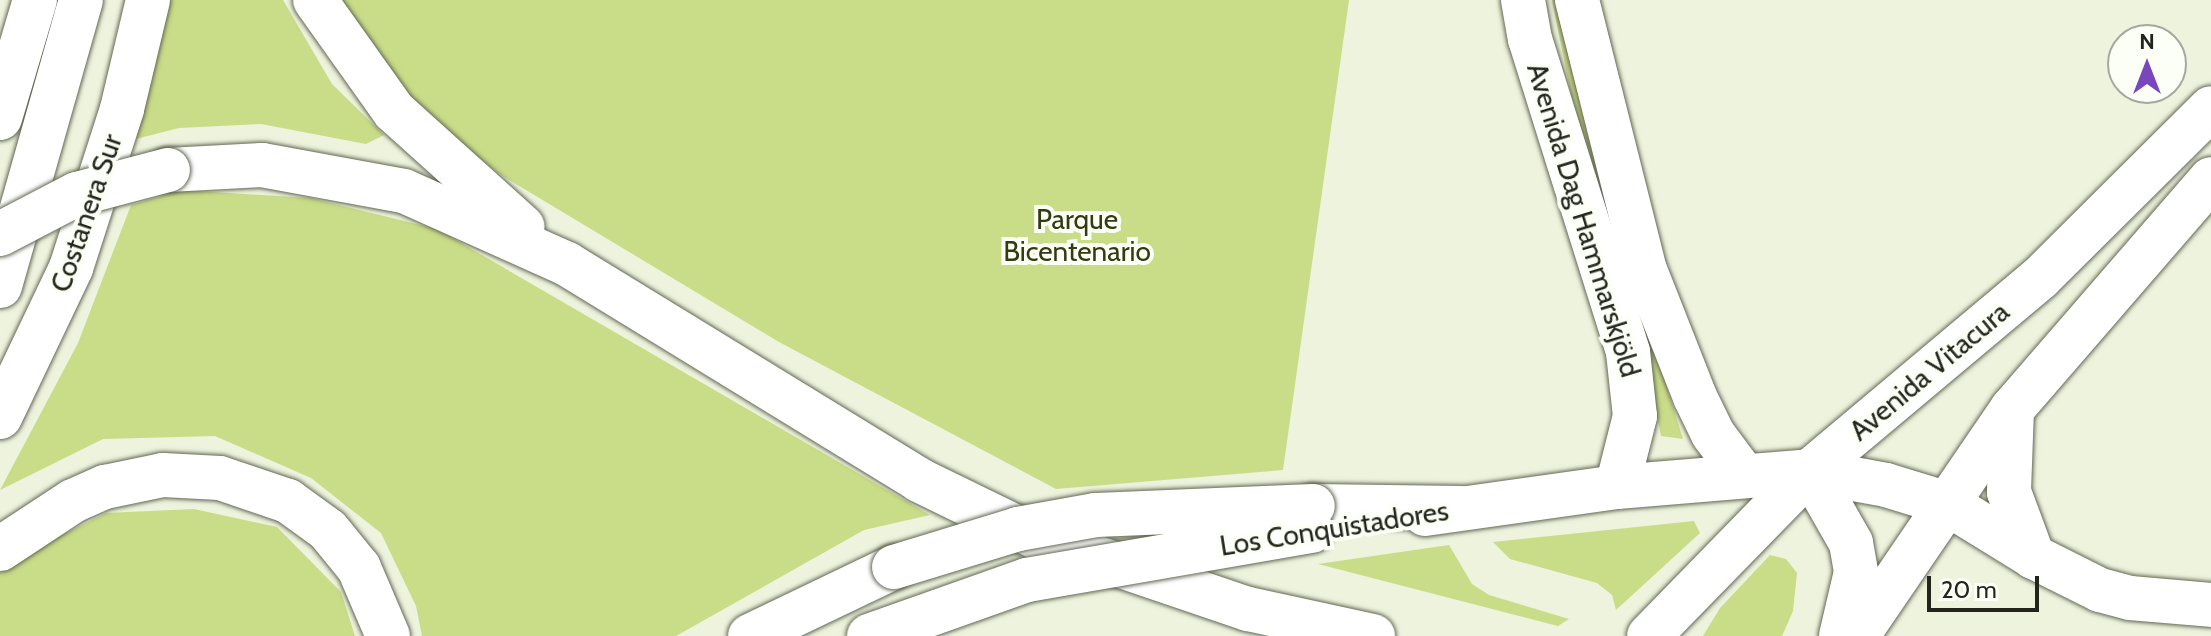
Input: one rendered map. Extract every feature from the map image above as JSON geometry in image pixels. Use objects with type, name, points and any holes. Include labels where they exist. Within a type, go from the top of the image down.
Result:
[{"type":"main road","points":[[0,92],[16,0]]},
{"type":"main road","points":[[0,118],[35,0]]},
{"type":"main road","points":[[0,286],[81,0]]},
{"type":"main road","name":"Costanera Sur","points":[[0,417],[71,268],[122,109],[148,0]]},
{"type":"main road","points":[[315,0],[368,80],[403,121],[567,264]]},
{"type":"main road","name":"Avenida Dag Hammarskjöld","points":[[1523,0],[1530,39],[1628,352],[1635,416],[1617,487]]},
{"type":"main road","name":"Avenida Dag Hammarskjöld","points":[[1577,0],[1645,270],[1695,397],[1742,473]]},
{"type":"main road","name":"Avenida Vitacura","points":[[1655,630],[1810,471],[2040,278],[2211,108]]},
{"type":"main road","points":[[0,234],[77,194],[168,170],[262,165],[363,180],[459,214],[567,264],[799,410],[973,508],[1036,537],[1176,587],[1373,636]]},
{"type":"main road","points":[[1851,632],[1948,504],[2012,409],[2211,179]]},
{"type":"main road","points":[[2012,409],[2009,492],[2033,557]]},
{"type":"main road","points":[[1810,471],[1851,543],[1856,572],[1851,632]]},
{"type":"main road","name":"Los Conquistadores","points":[[869,636],[1027,580],[1313,518],[1461,508],[1742,473],[1810,471],[1886,485],[1948,504],[2033,557],[2100,590],[2142,600],[2211,605]]},
{"type":"main road","points":[[0,549],[73,501],[105,487],[163,475],[220,478],[288,501],[328,530],[359,568],[388,636]]},
{"type":"main road","points":[[750,636],[894,567],[1018,529],[1096,515],[1313,518]]},
{"type":"green space","points":[[157,0],[283,0],[332,84],[384,135],[366,144],[261,124],[179,128],[128,141]]},
{"type":"green space","name":"Parque Bicentenario","points":[[332,0],[1349,0],[1283,470],[1056,489],[779,342],[501,175],[425,115]]},
{"type":"green space","points":[[1552,0],[1562,0],[1636,288],[1683,439],[1661,436],[1635,309],[1576,119]]},
{"type":"green space","points":[[181,190],[310,198],[437,229],[930,515],[864,530],[676,636],[422,636],[416,606],[381,533],[311,478],[215,436],[103,439],[0,490],[78,343],[131,205]]},
{"type":"green space","points":[[194,509],[277,527],[341,592],[355,636],[0,636],[0,573],[11,561],[106,513]]},
{"type":"green space","points":[[1694,521],[1700,533],[1616,610],[1612,595],[1597,583],[1510,559],[1493,542]]},
{"type":"green space","points":[[1449,545],[1472,584],[1489,595],[1569,619],[1558,626],[1318,564]]},
{"type":"green space","points":[[1770,555],[1786,559],[1797,573],[1793,611],[1782,636],[1703,636],[1720,608]]}]
